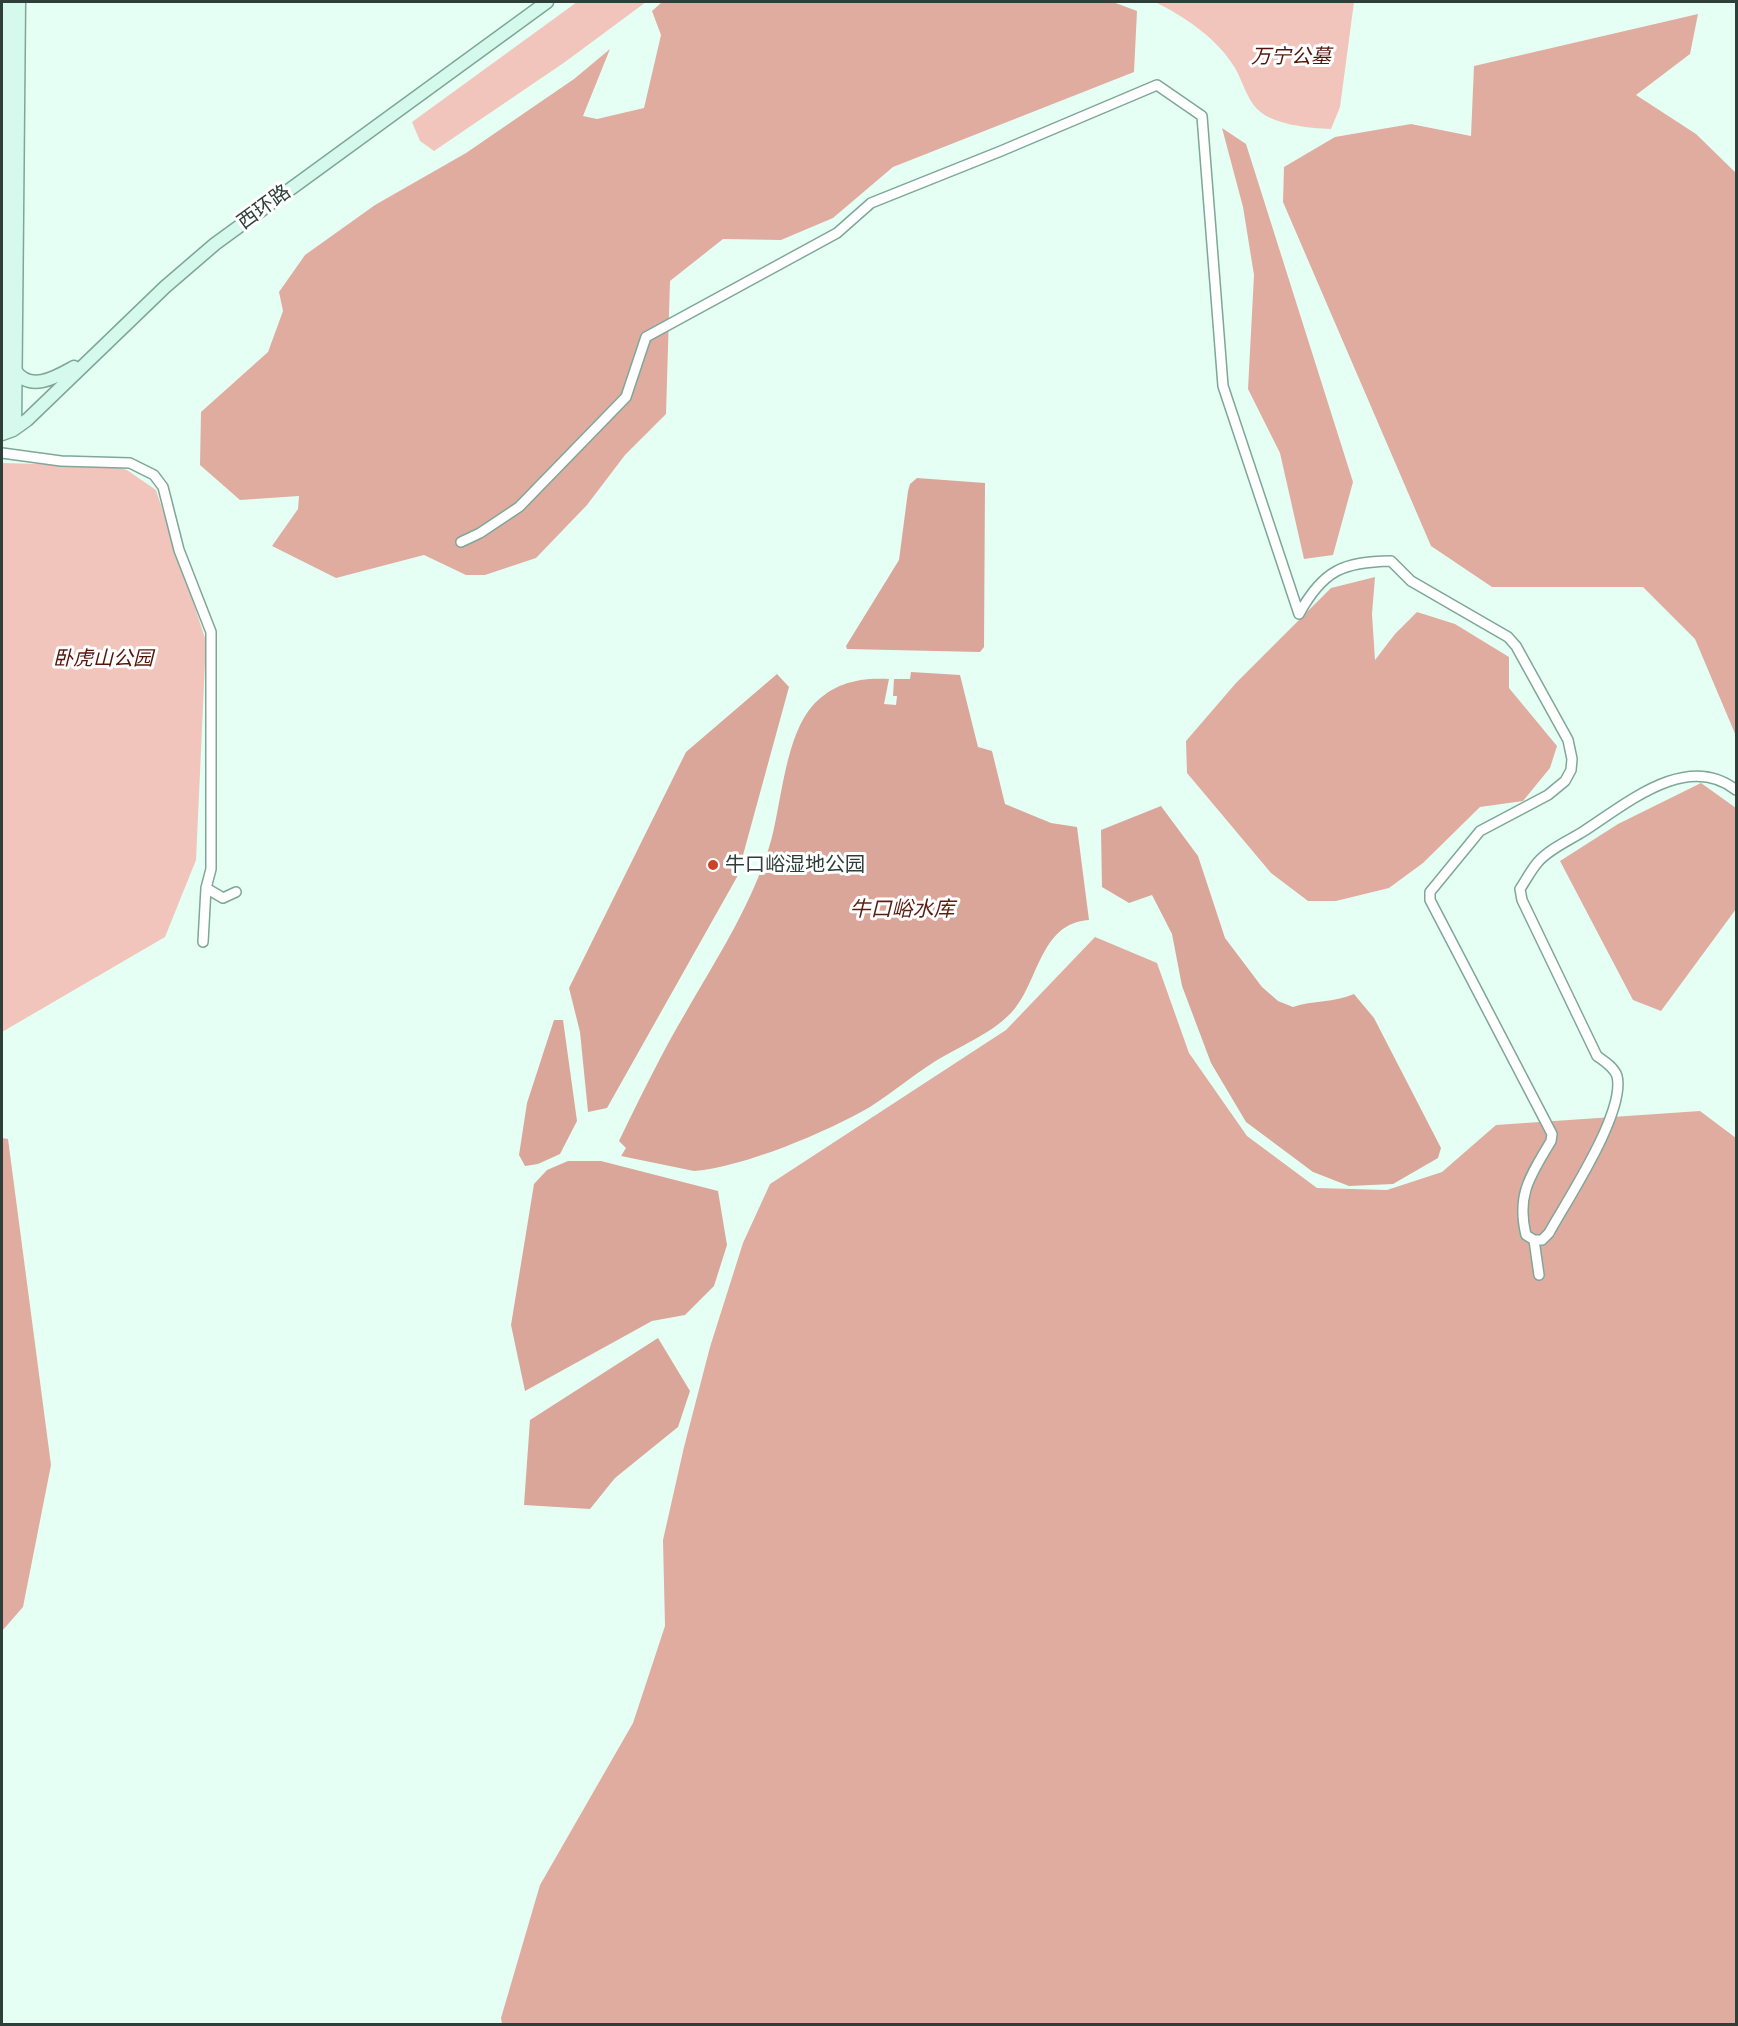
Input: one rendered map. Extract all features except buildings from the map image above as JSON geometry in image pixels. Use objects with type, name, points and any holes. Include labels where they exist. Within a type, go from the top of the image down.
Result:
[{"type":"main road","points":[[7,428],[9,2]]},
{"type":"main road","points":[[7,428],[15,370],[19,2]]},
{"type":"main road","name":"西环路","points":[[7,428],[181,265],[220,233],[537,2]]},
{"type":"main road","name":"西环路","points":[[7,428],[215,244],[547,2]]},
{"type":"main road","points":[[15,370],[25,380],[40,382],[54,378],[74,367]]},
{"type":"street","points":[[461,542],[480,533],[519,507],[626,397],[646,337],[837,233],[871,202],[1001,152],[1157,85],[1202,116],[1223,386],[1299,614],[1307,599],[1341,566],[1359,562],[1391,561],[1411,581],[1508,637],[1516,646],[1568,740],[1572,759],[1565,781],[1548,795],[1480,831],[1430,892],[1430,900],[1481,1003],[1552,1134],[1551,1141],[1527,1182],[1521,1209],[1526,1235],[1534,1240],[1542,1240],[1549,1233],[1601,1138],[1612,1111],[1617,1077],[1614,1070],[1597,1056],[1522,900],[1520,889],[1539,860],[1654,788],[1678,778],[1702,776],[1725,781],[1737,790]]},
{"type":"street","points":[[2,453],[60,461],[130,463],[154,476],[163,487],[179,550],[211,632],[211,869],[206,888],[203,942]]},
{"type":"street","points":[[206,888],[223,898],[236,892]]},
{"type":"street","points":[[1534,1240],[1539,1275]]},
{"type":"green space","points":[[577,2],[646,2],[565,62],[434,151],[420,141],[412,122]]},
{"type":"green space","name":"万宁公墓","points":[[1155,2],[1354,2],[1340,107],[1331,129],[1292,125],[1272,119],[1257,109],[1247,95],[1235,68],[1219,47],[1189,21]]},
{"type":"green space","name":"卧虎山公园","points":[[2,463],[114,466],[127,470],[156,490],[206,641],[196,860],[165,937],[2,1032]]},
{"type":"shaded area","points":[[662,2],[1113,2],[1137,11],[1134,72],[893,167],[833,218],[781,240],[723,239],[670,281],[666,414],[625,455],[587,505],[536,558],[485,575],[466,575],[424,555],[336,578],[272,546],[298,509],[299,496],[240,500],[200,465],[201,412],[268,352],[283,311],[279,292],[305,255],[375,205],[466,153],[574,79],[610,49],[583,116],[597,119],[644,108],[661,35],[652,11]]},
{"type":"shaded area","points":[[1698,14],[1690,54],[1636,95],[1696,134],[1736,173],[1736,736],[1695,639],[1643,587],[1492,587],[1431,546],[1283,202],[1284,167],[1335,137],[1411,124],[1471,136],[1474,66]]},
{"type":"shaded area","points":[[1222,128],[1246,144],[1353,482],[1333,555],[1304,559],[1280,453],[1248,389],[1254,275],[1243,207]]},
{"type":"shaded area","points":[[1375,577],[1372,614],[1375,660],[1395,634],[1417,612],[1455,624],[1509,657],[1509,688],[1557,746],[1550,768],[1523,801],[1480,807],[1423,863],[1389,888],[1336,901],[1308,901],[1271,873],[1187,773],[1186,741],[1236,683],[1331,588]]},
{"type":"shaded area","points":[[1701,783],[1736,808],[1736,909],[1661,1011],[1633,1000],[1560,861],[1618,824]]},
{"type":"shaded area","points":[[1095,937],[1157,963],[1189,1053],[1247,1136],[1317,1188],[1387,1190],[1442,1172],[1496,1125],[1700,1111],[1736,1138],[1736,2024],[502,2024],[501,2018],[540,1885],[633,1723],[665,1626],[663,1540],[684,1447],[710,1347],[743,1243],[770,1184],[1006,1030]]},
{"type":"shaded area","points":[[2,1138],[8,1139],[51,1465],[23,1607],[2,1631]]},
{"type":"water","points":[[917,478],[985,483],[984,647],[980,652],[847,649],[846,646],[899,560],[908,491],[910,484]]},
{"type":"water","name":"牛口峪水库","points":[[911,672],[960,675],[978,747],[992,751],[1005,804],[1051,823],[1077,827],[1089,920],[1072,924],[1050,943],[1020,1001],[1003,1021],[934,1062],[878,1102],[852,1117],[785,1147],[714,1168],[694,1171],[621,1156],[626,1148],[619,1141],[643,1092],[735,927],[756,883],[772,837],[791,749],[805,717],[814,704],[830,691],[858,680],[889,679],[884,704],[896,705],[897,696],[893,696],[894,679],[910,679]]},
{"type":"water","points":[[777,674],[789,687],[737,877],[607,1108],[588,1112],[580,1032],[569,988],[686,752]]},
{"type":"water","points":[[1161,806],[1198,856],[1225,938],[1262,987],[1278,1001],[1293,1007],[1354,994],[1374,1018],[1441,1148],[1438,1158],[1393,1184],[1349,1186],[1313,1172],[1246,1122],[1211,1063],[1182,986],[1172,934],[1152,895],[1129,903],[1102,887],[1101,830]]},
{"type":"water","points":[[554,1020],[563,1020],[577,1121],[560,1154],[538,1164],[525,1166],[519,1155],[527,1103]]},
{"type":"water","points":[[568,1161],[601,1161],[718,1191],[727,1245],[714,1286],[685,1315],[652,1321],[525,1391],[511,1325],[534,1184],[547,1170]]},
{"type":"water","points":[[658,1338],[690,1391],[678,1427],[615,1478],[590,1509],[524,1505],[530,1420]]},
{"type":"place","name":"牛口峪湿地公园","points":[[713,865]]}]
